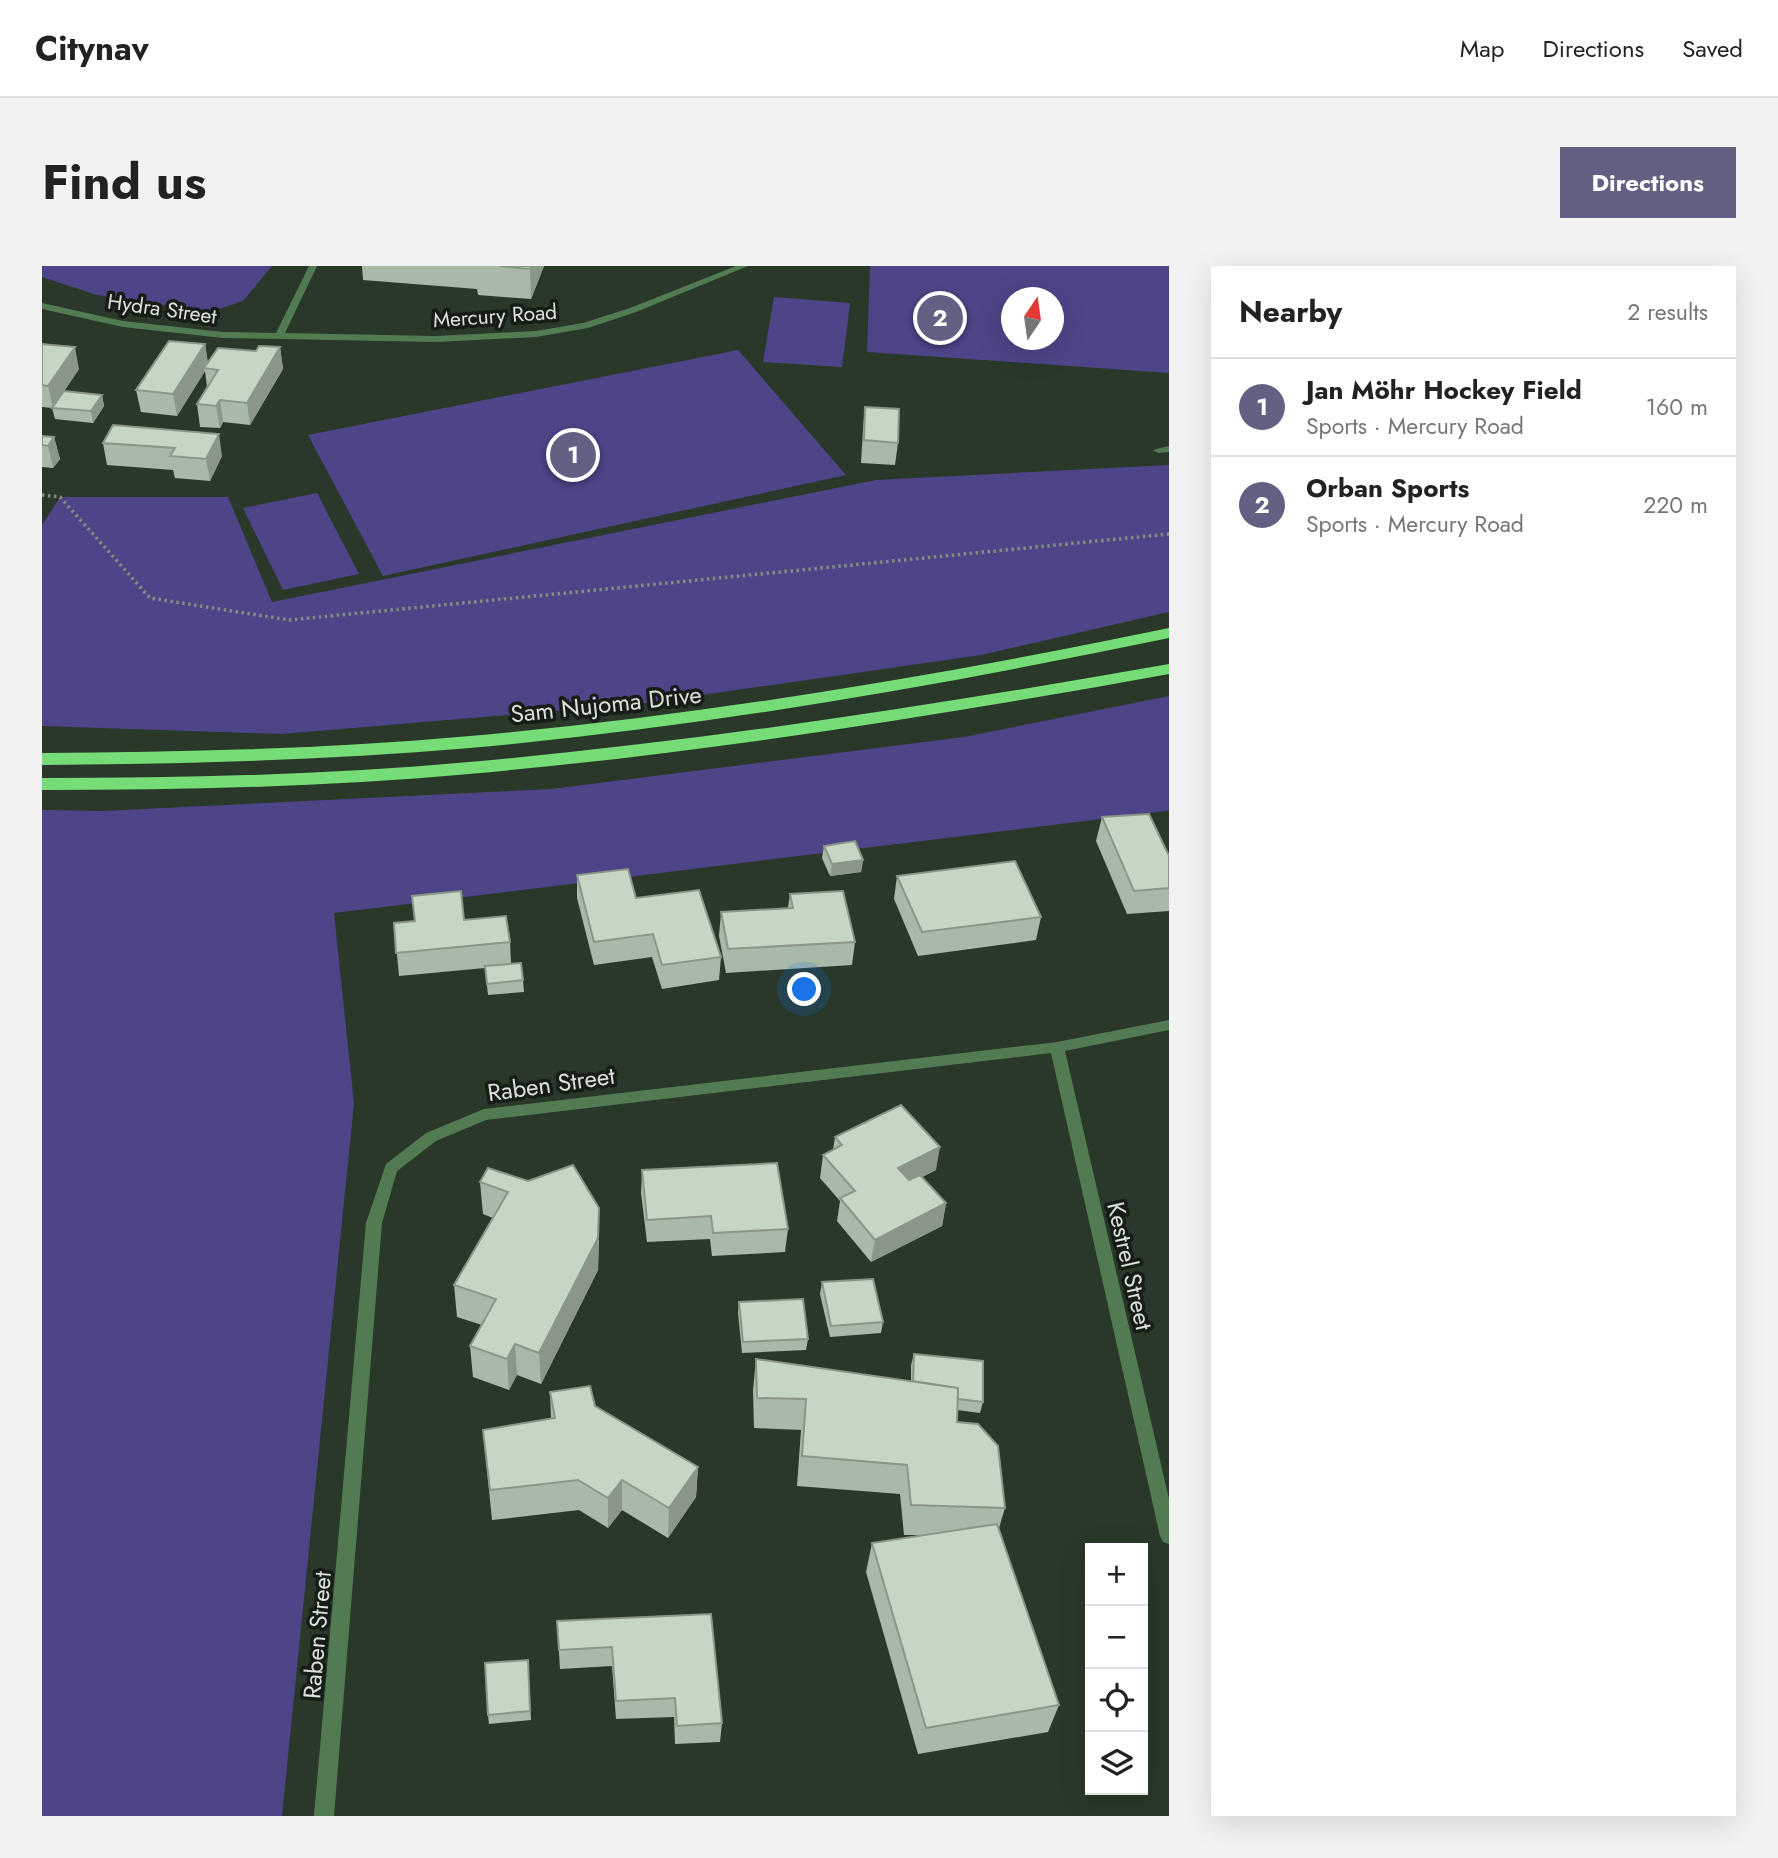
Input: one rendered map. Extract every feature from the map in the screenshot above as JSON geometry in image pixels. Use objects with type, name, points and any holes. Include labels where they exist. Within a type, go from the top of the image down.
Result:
[{"type":"highway","name":"Sam Nujoma Drive","points":[[42,759],[292,756],[475,743],[638,727],[918,685],[1169,633]]},
{"type":"highway","name":"Sam Nujoma Drive","points":[[42,784],[236,785],[626,755],[962,708],[1169,669]]},
{"type":"street","points":[[279,337],[313,266]]},
{"type":"street","name":"Mercury Road","points":[[279,337],[436,339],[536,334],[585,326],[744,266]]},
{"type":"street","name":"Hydra Street","points":[[42,306],[175,331],[279,337]]},
{"type":"street","name":"Raben Street","points":[[324,1816],[374,1223],[391,1168],[430,1138],[484,1115],[1057,1047],[1169,1026]]},
{"type":"street","name":"Kestrel Street","points":[[1057,1047],[1169,1536]]},
{"type":"path","points":[[42,495],[61,497],[150,598],[289,620],[1169,534]]},
{"type":"shaded area","points":[[42,266],[272,266],[243,301],[210,312],[97,295],[42,277]]},
{"type":"shaded area","points":[[870,266],[1169,266],[1169,373],[867,352]]},
{"type":"shaded area","points":[[774,297],[850,303],[842,367],[763,362]]},
{"type":"shaded area","points":[[738,350],[846,475],[383,576],[308,435]]},
{"type":"shaded area","points":[[1169,465],[1169,612],[981,655],[639,704],[282,734],[42,726],[42,525],[60,497],[228,497],[272,602],[876,480]]},
{"type":"shaded area","points":[[317,493],[359,574],[283,590],[243,508]]},
{"type":"shaded area","points":[[1169,696],[1169,810],[1166,811],[334,913],[354,1103],[282,1816],[42,1816],[42,810],[103,811],[551,789],[964,737]]},
{"type":"building","points":[[499,266],[531,266],[530,269]]},
{"type":"building","points":[[169,341],[205,344],[173,394],[136,390]]},
{"type":"building","points":[[42,344],[75,347],[48,386],[42,385]]},
{"type":"building","points":[[259,346],[280,347],[247,403],[220,400],[216,406],[197,404],[218,370],[204,368],[218,348],[256,351]]},
{"type":"building","points":[[64,391],[102,395],[91,411],[52,408]]},
{"type":"building","points":[[865,407],[899,409],[898,443],[864,440]]},
{"type":"building","points":[[113,425],[219,434],[206,459],[170,456],[175,448],[103,443]]},
{"type":"building","points":[[42,436],[54,437],[48,446],[42,445]]},
{"type":"building","points":[[1149,814],[1169,854],[1169,888],[1134,891],[1102,817]]},
{"type":"building","points":[[855,841],[863,860],[832,864],[824,846]]},
{"type":"building","points":[[1015,861],[1041,917],[922,932],[897,876]]},
{"type":"building","points":[[628,869],[636,898],[699,890],[721,957],[662,965],[653,934],[594,942],[577,875]]},
{"type":"building","points":[[461,891],[464,920],[506,916],[510,942],[396,953],[394,923],[415,921],[412,896]]},
{"type":"building","points":[[843,891],[855,942],[728,949],[721,912],[793,908],[790,894]]},
{"type":"building","points":[[521,963],[523,980],[487,984],[485,966]]},
{"type":"building","points":[[901,1105],[940,1147],[898,1168],[909,1180],[920,1175],[946,1203],[875,1240],[840,1198],[855,1191],[823,1155],[842,1145],[835,1137]]},
{"type":"building","points":[[777,1163],[788,1229],[713,1233],[711,1216],[647,1220],[642,1170]]},
{"type":"building","points":[[573,1165],[599,1208],[598,1238],[539,1353],[515,1344],[507,1359],[470,1346],[496,1299],[454,1285],[508,1192],[480,1182],[488,1168],[528,1181]]},
{"type":"building","points":[[873,1279],[883,1322],[831,1326],[822,1282]]},
{"type":"building","points":[[803,1299],[808,1339],[743,1342],[739,1302]]},
{"type":"building","points":[[914,1354],[983,1361],[983,1402],[958,1399],[958,1388],[913,1381]]},
{"type":"building","points":[[756,1359],[958,1388],[957,1422],[978,1424],[998,1446],[1005,1508],[911,1505],[907,1465],[802,1456],[806,1399],[757,1398]]},
{"type":"building","points":[[590,1386],[595,1406],[698,1467],[669,1508],[622,1480],[608,1498],[578,1480],[490,1490],[483,1430],[555,1418],[550,1392]]},
{"type":"building","points":[[997,1524],[1059,1705],[926,1728],[872,1543]]},
{"type":"building","points":[[711,1614],[722,1723],[677,1726],[675,1698],[616,1701],[612,1647],[559,1650],[557,1621]]},
{"type":"building","points":[[528,1660],[530,1711],[488,1715],[485,1663]]},
{"type":"place","name":"Orban Sports","points":[[940,318]]},
{"type":"place","name":"Jan Möhr Hockey Field","points":[[573,455]]}]
